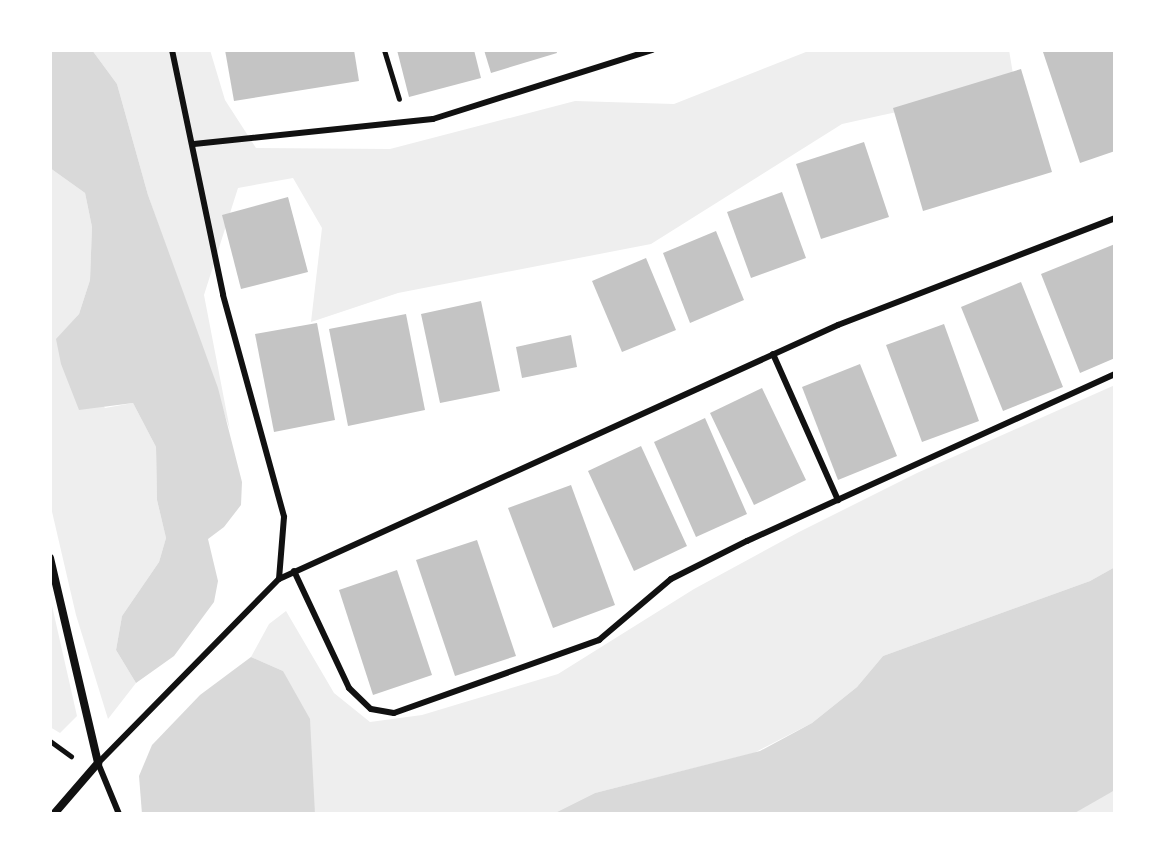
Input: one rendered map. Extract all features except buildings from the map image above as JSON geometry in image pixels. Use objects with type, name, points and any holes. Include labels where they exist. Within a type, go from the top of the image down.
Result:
[{"type":"street","points":[[50,558],[98,763],[54,814]]},
{"type":"lane","points":[[172,50],[223,295],[284,517],[279,579]]},
{"type":"lane","points":[[194,144],[433,119],[652,50]]},
{"type":"lane","points":[[119,814],[98,763],[279,579],[773,354],[1115,218]]},
{"type":"lane","points":[[773,354],[838,500]]},
{"type":"lane","points":[[294,571],[349,688],[371,709],[394,713],[599,640],[671,579],[1115,374]]},
{"type":"path","points":[[384,50],[394,89],[409,122]]},
{"type":"shaded area","points":[[50,50],[92,50],[117,84],[148,195],[218,388],[242,482],[241,505],[224,527],[208,539],[218,581],[214,602],[174,656],[136,683],[116,650],[122,616],[159,562],[166,538],[157,500],[156,447],[133,403],[79,410],[61,364],[56,339],[79,314],[90,280],[92,227],[85,193],[50,168]]},
{"type":"shaded area","points":[[92,50],[210,50],[225,100],[256,148],[390,149],[575,101],[674,104],[811,50],[1009,50],[1015,86],[842,124],[651,244],[398,293],[311,322],[322,228],[293,178],[238,188],[204,295],[230,430],[148,195],[117,84]]},
{"type":"shaded area","points":[[50,168],[85,193],[92,227],[90,280],[79,314],[57,339],[105,408],[133,403],[156,447],[157,500],[166,538],[159,562],[122,616],[116,650],[136,683],[108,719],[76,615],[50,503]]},
{"type":"shaded area","points":[[1115,385],[1115,567],[1090,581],[883,656],[857,687],[812,723],[754,753],[595,793],[553,814],[315,814],[283,671],[251,657],[269,624],[286,611],[334,693],[370,722],[422,715],[558,674],[694,589],[799,532],[917,473]]},
{"type":"shaded area","points":[[1115,567],[1115,790],[1073,814],[553,814],[595,793],[760,751],[812,723],[857,687],[883,656],[1090,581]]},
{"type":"shaded area","points":[[50,597],[77,716],[60,733],[50,727]]},
{"type":"shaded area","points":[[251,657],[283,671],[310,719],[315,814],[142,814],[139,776],[152,745],[200,695]]},
{"type":"shaded area","points":[[1115,790],[1115,814],[1073,814],[1092,801]]}]
